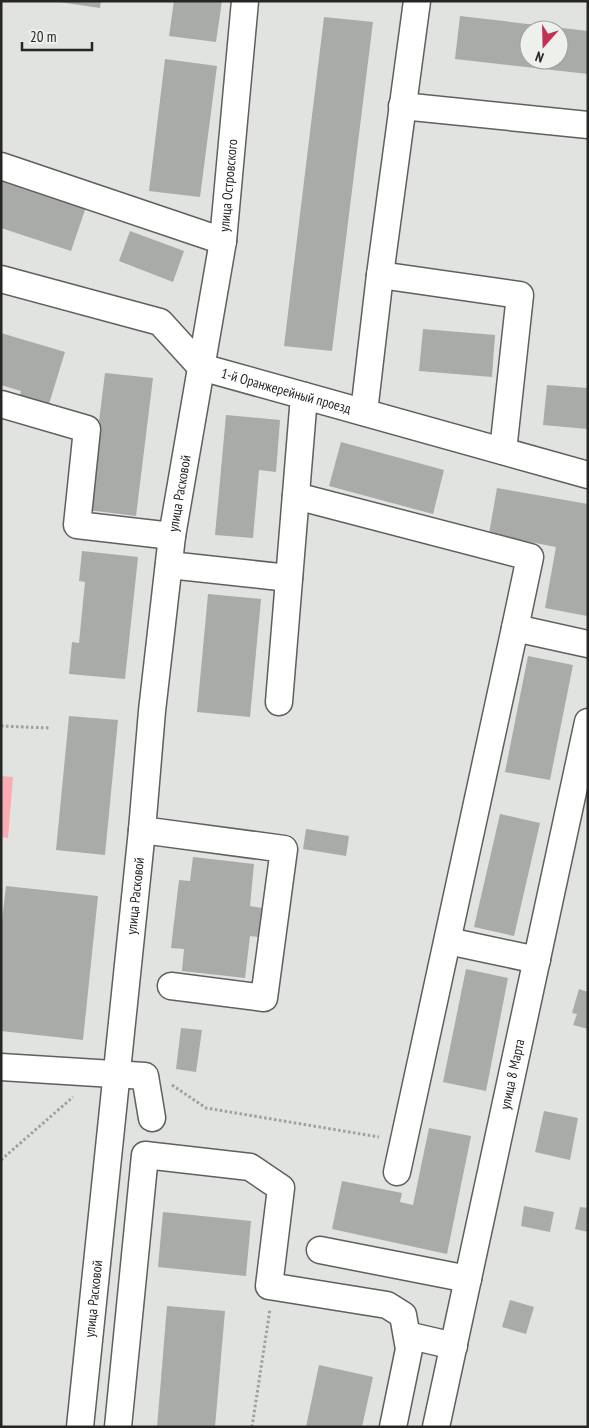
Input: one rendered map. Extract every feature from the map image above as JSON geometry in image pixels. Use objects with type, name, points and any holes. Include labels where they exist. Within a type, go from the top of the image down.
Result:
[{"type":"street","name":"улица Островского","points":[[201,367],[223,241],[245,1]]},
{"type":"street","points":[[364,412],[380,275],[417,1]]},
{"type":"street","points":[[402,106],[588,125]]},
{"type":"street","points":[[1,166],[223,241]]},
{"type":"street","points":[[380,275],[520,295],[503,451]]},
{"type":"street","points":[[1,279],[160,322],[201,367]]},
{"type":"street","name":"1-й Оранжерейный проезд","points":[[201,367],[588,475]]},
{"type":"street","name":"улица Расковой","points":[[80,1427],[142,830],[152,710],[172,536],[201,367]]},
{"type":"street","points":[[279,702],[304,396]]},
{"type":"street","points":[[1,404],[86,429],[77,525],[172,536]]},
{"type":"street","points":[[296,496],[530,557],[397,1172]]},
{"type":"street","points":[[169,565],[289,578]]},
{"type":"street","points":[[516,628],[588,644]]},
{"type":"street","name":"улица 8 Марта","points":[[436,1427],[588,722]]},
{"type":"street","points":[[142,830],[284,849],[264,998],[171,986]]},
{"type":"street","points":[[448,941],[537,960]]},
{"type":"street","points":[[1,1066],[145,1076],[152,1118]]},
{"type":"street","points":[[118,1427],[146,1156],[250,1167],[281,1188],[269,1286],[387,1305],[404,1315],[409,1349],[393,1427]]},
{"type":"street","points":[[320,1250],[468,1279]]},
{"type":"street","points":[[407,1335],[454,1346]]},
{"type":"path","points":[[1,726],[49,728]]},
{"type":"path","points":[[167,1081],[206,1108],[404,1141]]},
{"type":"path","points":[[1,1160],[73,1097]]},
{"type":"path","points":[[252,1427],[273,1286]]},
{"type":"shaded area","points":[[1,776],[13,777],[8,838],[1,837]]},
{"type":"building","points":[[59,1],[101,1],[100,8]]},
{"type":"building","points":[[174,1],[222,1],[216,42],[169,36]]},
{"type":"building","points":[[460,16],[519,23],[519,66],[455,59]]},
{"type":"building","points":[[324,17],[373,22],[332,351],[284,346]]},
{"type":"building","points":[[569,29],[588,31],[588,74],[553,70],[569,70]]},
{"type":"building","points":[[165,59],[217,66],[200,197],[149,191]]},
{"type":"building","points":[[1,178],[86,207],[71,251],[1,228]]},
{"type":"building","points":[[130,231],[184,251],[173,282],[119,261]]},
{"type":"building","points":[[423,329],[495,335],[492,377],[419,371]]},
{"type":"building","points":[[1,333],[65,352],[49,404],[20,395],[21,391],[1,385]]},
{"type":"building","points":[[105,373],[153,378],[136,516],[88,510]]},
{"type":"building","points":[[547,385],[588,388],[588,429],[543,425]]},
{"type":"building","points":[[226,415],[280,420],[276,472],[259,470],[253,538],[215,535]]},
{"type":"building","points":[[341,442],[444,470],[433,514],[329,486]]},
{"type":"building","points":[[497,488],[588,504],[587,616],[545,608],[556,547],[489,534]]},
{"type":"building","points":[[82,551],[138,557],[125,679],[69,674],[72,642],[79,643],[85,582],[79,581]]},
{"type":"building","points":[[208,594],[261,599],[250,717],[197,712]]},
{"type":"building","points":[[528,656],[573,665],[550,780],[505,772]]},
{"type":"building","points":[[69,716],[118,720],[105,855],[56,850]]},
{"type":"building","points":[[500,814],[540,823],[514,936],[474,927]]},
{"type":"building","points":[[306,829],[349,836],[346,856],[303,849]]},
{"type":"building","points":[[193,857],[254,864],[250,906],[262,908],[258,937],[250,936],[245,978],[182,971],[184,949],[171,948],[179,880],[190,881]]},
{"type":"building","points":[[6,886],[98,896],[83,1040],[1,1031],[1,930]]},
{"type":"building","points":[[466,969],[508,978],[486,1091],[443,1082]]},
{"type":"building","points":[[579,989],[588,992],[588,1029],[573,1025],[577,1014],[572,1013]]},
{"type":"building","points":[[181,1028],[202,1030],[196,1072],[176,1069]]},
{"type":"building","points":[[544,1111],[578,1118],[570,1160],[535,1152]]},
{"type":"building","points":[[429,1128],[471,1136],[447,1254],[332,1229],[342,1181],[402,1193],[400,1202],[413,1205]]},
{"type":"building","points":[[524,1206],[554,1212],[550,1232],[521,1226]]},
{"type":"building","points":[[580,1207],[588,1208],[588,1232],[575,1229]]},
{"type":"building","points":[[163,1212],[251,1221],[246,1276],[158,1267]]},
{"type":"building","points":[[510,1300],[534,1307],[526,1334],[502,1327]]},
{"type":"building","points":[[167,1306],[225,1311],[215,1427],[157,1427]]},
{"type":"building","points":[[319,1365],[373,1377],[362,1427],[306,1427]]}]
